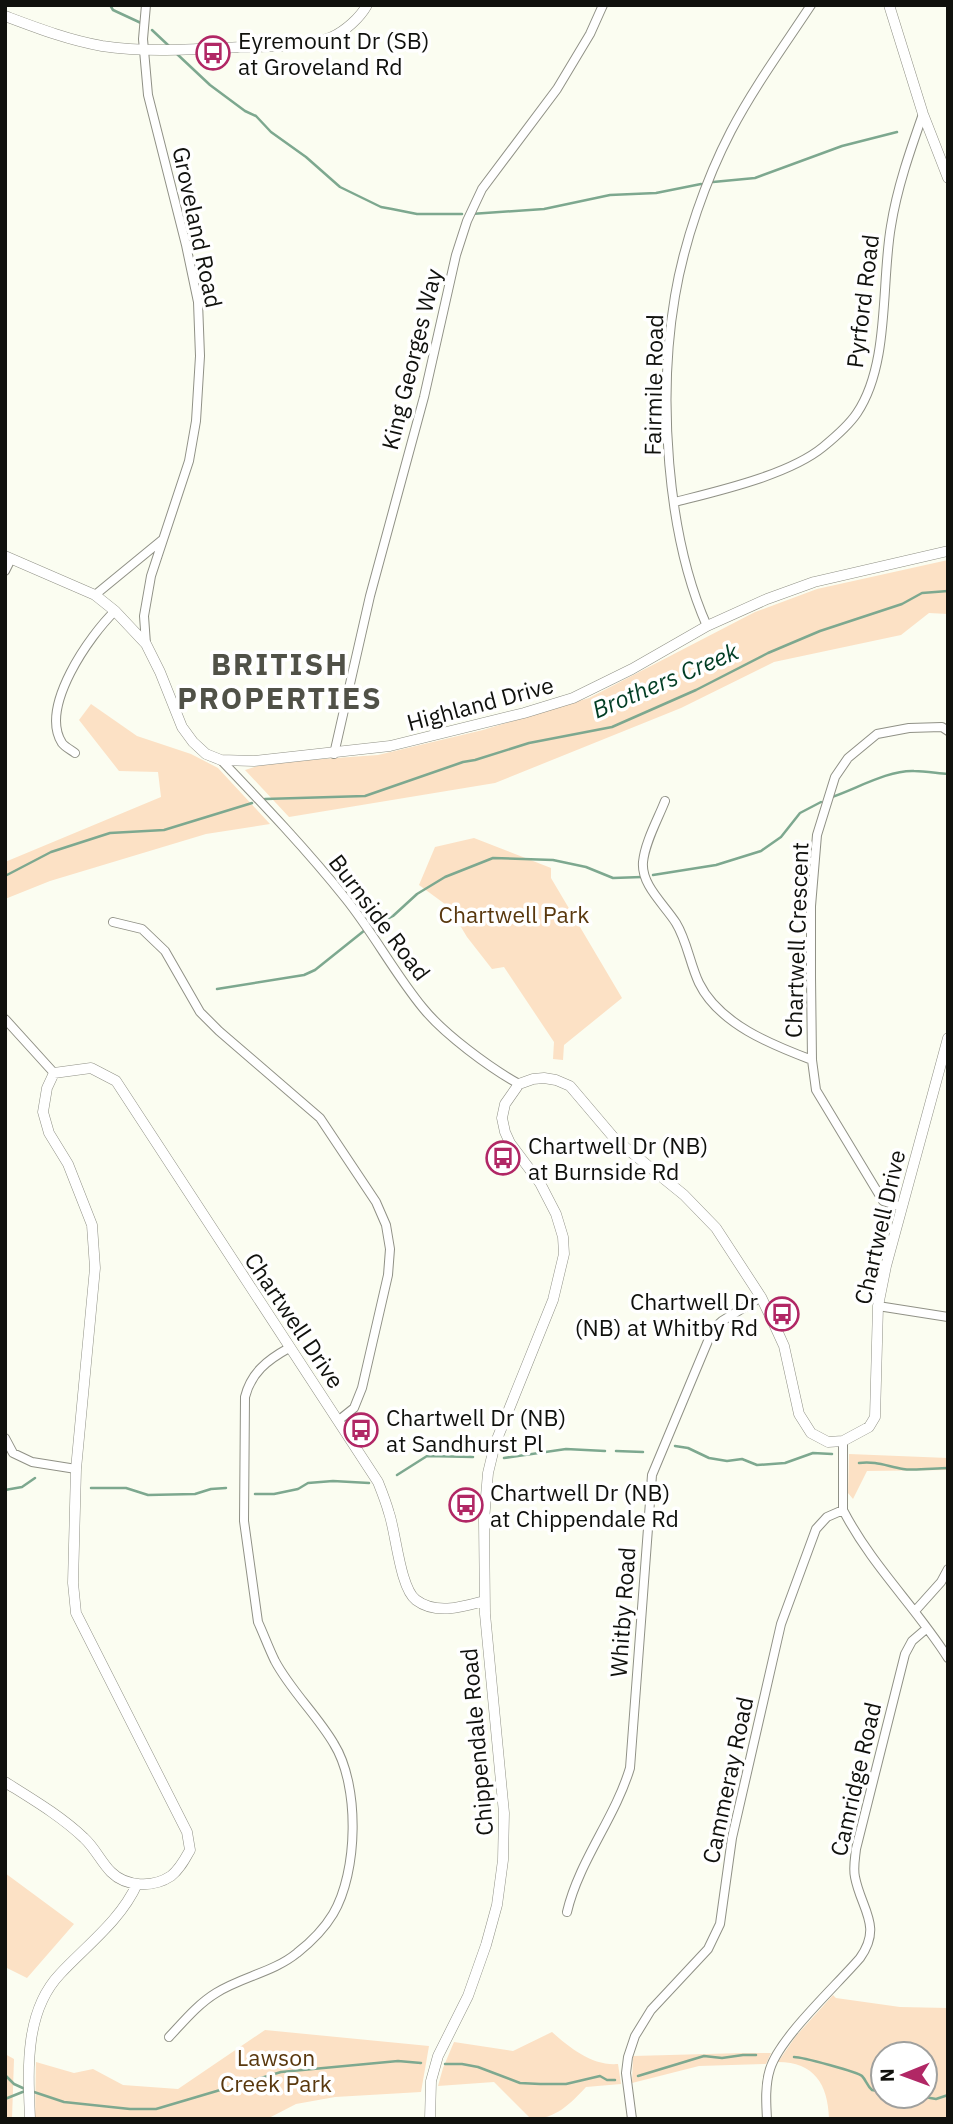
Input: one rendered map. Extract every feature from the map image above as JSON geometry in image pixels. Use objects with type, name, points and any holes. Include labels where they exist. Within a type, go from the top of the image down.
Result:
[{"type":"street","name":"Groveland Road","points":[[146,5],[143,50],[148,95],[187,245],[198,302],[200,356],[196,421],[189,461],[146,597],[146,644]]},
{"type":"street","points":[[5,16],[58,36],[101,46],[143,50],[302,44],[333,36],[348,26],[367,5]]},
{"type":"street","name":"King Georges Way","points":[[334,754],[370,596],[424,397],[456,255],[467,221],[482,189],[557,89],[590,34],[603,5]]},
{"type":"street","name":"Fairmile Road","points":[[707,626],[682,549],[670,459],[668,350],[675,295],[695,221],[712,172],[731,130],[811,5]]},
{"type":"street","points":[[889,5],[923,114],[948,178]]},
{"type":"street","name":"Pyrford Road","points":[[675,502],[778,471],[822,448],[857,414],[872,381],[884,306],[891,228],[900,185],[923,114]]},
{"type":"street","points":[[95,595],[164,538]]},
{"type":"street","name":"Highland Drive","points":[[221,760],[254,761],[390,746],[524,713],[573,698],[632,669],[707,626],[767,599],[814,582],[948,551]]},
{"type":"street","points":[[5,571],[8,558],[95,595],[115,611],[146,644],[182,727],[206,754],[221,760]]},
{"type":"street","points":[[75,753],[62,744],[55,723],[62,694],[80,656],[100,626],[115,611]]},
{"type":"street","name":"Chartwell Crescent","points":[[902,1207],[883,1200],[816,1090],[812,1060],[811,906],[817,835],[835,777],[848,758],[877,734],[909,728],[942,727],[948,731]]},
{"type":"street","name":"Burnside Road","points":[[221,760],[291,834],[347,900],[424,1010],[464,1046],[519,1084]]},
{"type":"street","points":[[665,801],[643,860],[644,871],[648,883],[677,924],[700,984],[718,1009],[737,1024],[789,1054],[812,1060]]},
{"type":"street","points":[[114,922],[142,929],[165,951],[201,1012],[219,1031],[320,1118],[376,1202],[386,1225],[390,1249],[388,1275],[362,1388],[354,1408],[339,1420]]},
{"type":"street","points":[[5,1018],[54,1073],[47,1088],[43,1112],[49,1133],[68,1164],[92,1225],[95,1268],[76,1469],[73,1583],[76,1612],[187,1832],[190,1850],[182,1865],[170,1876],[156,1882],[124,1882],[111,1872],[85,1839],[38,1802],[5,1782]]},
{"type":"street","name":"Chartwell Drive","points":[[843,1441],[869,1427],[875,1417],[878,1306],[948,1038]]},
{"type":"street","name":"Chartwell Drive","points":[[54,1073],[91,1068],[116,1081],[378,1482],[389,1513],[407,1585],[414,1598],[428,1606],[444,1609],[484,1601]]},
{"type":"street","points":[[484,1601],[484,1531],[488,1473],[495,1444],[553,1300],[564,1254],[563,1237],[556,1214],[540,1183],[510,1143],[502,1118],[505,1104],[519,1084],[544,1078],[570,1086],[615,1139],[684,1195],[716,1228],[761,1297],[783,1346],[799,1414],[811,1433],[828,1442],[843,1441],[843,1510],[869,1554],[915,1611],[948,1658]]},
{"type":"street","name":"Whitby Road","points":[[567,1912],[572,1892],[624,1790],[630,1768],[652,1475],[713,1329],[761,1297]]},
{"type":"street","points":[[878,1306],[948,1317]]},
{"type":"street","points":[[169,2036],[217,1992],[294,1956],[314,1939],[334,1912],[345,1881],[351,1849],[353,1809],[344,1765],[335,1745],[276,1663],[258,1622],[244,1521],[245,1398],[248,1384],[258,1369],[289,1348]]},
{"type":"street","points":[[5,1438],[13,1452],[32,1462],[76,1469]]},
{"type":"street","name":"Cammeray Road","points":[[632,2119],[626,2073],[630,2047],[651,2010],[700,1958],[716,1933],[732,1838],[782,1624],[816,1529],[827,1517],[843,1510]]},
{"type":"street","points":[[915,1611],[941,1582],[948,1569]]},
{"type":"street","name":"Chippendale Road","points":[[429,2119],[431,2081],[438,2056],[468,1996],[486,1945],[497,1905],[503,1860],[505,1813],[484,1601]]},
{"type":"street","name":"Camridge Road","points":[[766,2119],[767,2079],[774,2058],[787,2039],[860,1958],[869,1943],[870,1921],[854,1875],[856,1849],[905,1654],[912,1640],[926,1629]]},
{"type":"street","points":[[29,2114],[35,2014],[57,1976],[89,1947],[132,1896],[138,1884]]},
{"type":"green space","points":[[948,560],[948,614],[929,613],[901,635],[774,662],[681,708],[495,783],[289,817],[245,770],[267,763],[378,755],[483,730],[589,698],[755,612],[817,589]]},
{"type":"green space","points":[[91,704],[137,736],[191,754],[218,768],[270,824],[206,834],[50,881],[5,899],[5,862],[161,797],[158,772],[119,771],[79,720]]},
{"type":"green space","name":"Chartwell Park","points":[[474,838],[551,868],[551,878],[622,998],[564,1045],[563,1060],[553,1059],[554,1042],[504,967],[492,969],[467,937],[449,907],[419,885],[435,847]]},
{"type":"green space","points":[[849,1454],[948,1458],[948,1470],[867,1471],[853,1499],[848,1493]]},
{"type":"green space","points":[[5,1873],[74,1924],[27,1978],[5,1967]]},
{"type":"green space","points":[[833,1995],[836,1998],[900,2007],[948,2008],[948,2119],[829,2119],[826,2095],[817,2077],[801,2066],[778,2062],[796,2036]]},
{"type":"green space","name":"Lawson Creek Park","points":[[265,2030],[429,2046],[421,2092],[335,2097],[296,2104],[267,2119],[35,2119],[36,2062],[74,2073],[93,2069],[123,2085],[178,2089]]},
{"type":"green space","points":[[552,2032],[591,2059],[618,2064],[621,2084],[586,2087],[568,2105],[555,2113],[531,2119],[494,2082],[438,2086],[454,2042],[513,2051]]},
{"type":"green space","points":[[771,2053],[766,2064],[699,2066],[632,2083],[633,2056]]},
{"type":"green space","points":[[5,2054],[14,2059],[12,2119],[5,2119]]},
{"type":"waterway","points":[[110,5],[113,10],[141,23]]},
{"type":"waterway","points":[[152,30],[169,46]]},
{"type":"waterway","points":[[177,54],[210,85],[256,116],[271,132],[306,157],[340,187],[381,207],[417,214],[462,214]]},
{"type":"waterway","points":[[713,182],[755,178],[842,146],[897,132]]},
{"type":"waterway","points":[[471,214],[544,209],[610,195],[656,193],[701,184]]},
{"type":"waterway","name":"Brothers Creek","points":[[265,799],[365,796],[463,762],[529,743],[612,727],[820,631],[902,604],[922,593],[948,591]]},
{"type":"waterway","points":[[832,797],[904,772],[948,774]]},
{"type":"waterway","points":[[653,875],[716,865],[761,851],[781,837],[800,813],[821,802]]},
{"type":"waterway","name":"Brothers Creek","points":[[5,876],[51,852],[110,833],[164,830],[252,803]]},
{"type":"waterway","points":[[374,926],[393,916],[417,894],[445,877],[493,858],[553,860],[586,867],[613,878],[642,877]]},
{"type":"waterway","points":[[217,989],[304,975],[315,970],[365,930]]},
{"type":"waterway","points":[[675,1446],[688,1448],[709,1458],[727,1461],[742,1459],[757,1465],[785,1463],[813,1453],[832,1454]]},
{"type":"waterway","points":[[504,1458],[566,1449],[605,1451]]},
{"type":"waterway","points":[[616,1451],[643,1452]]},
{"type":"waterway","points":[[397,1475],[427,1456],[473,1457]]},
{"type":"waterway","points":[[859,1463],[876,1463],[907,1470],[948,1468]]},
{"type":"waterway","points":[[5,1490],[22,1487],[35,1478]]},
{"type":"waterway","points":[[255,1494],[274,1494],[298,1489],[308,1483],[369,1483]]},
{"type":"waterway","points":[[91,1488],[126,1488],[148,1495],[195,1494],[226,1488]]},
{"type":"waterway","points":[[638,2076],[704,2056],[722,2058],[756,2055]]},
{"type":"waterway","points":[[794,2057],[858,2074],[869,2087]]},
{"type":"waterway","points":[[31,2091],[64,2102],[156,2109],[281,2072],[398,2061],[421,2063]]},
{"type":"waterway","points":[[445,2064],[478,2067],[520,2083],[566,2084],[600,2076],[615,2080]]},
{"type":"waterway","points":[[5,2075],[14,2084],[25,2089]]},
{"type":"waterway","points":[[5,2099],[25,2091]]},
{"type":"waterway","points":[[939,2098],[948,2095]]},
{"type":"place","name":"Eyremount Dr (SB) at Groveland Rd","points":[[213,53]]},
{"type":"place","name":"Chartwell Dr (NB) at Burnside Rd","points":[[503,1158]]},
{"type":"place","name":"Chartwell Dr (NB) at Whitby Rd","points":[[782,1314]]},
{"type":"place","name":"Chartwell Dr (NB) at Sandhurst Pl","points":[[361,1430]]},
{"type":"place","name":"Chartwell Dr (NB) at Chippendale Rd","points":[[466,1505]]},
{"type":"district","name":"BRITISH PROPERTIES","points":[[280,680]]}]
